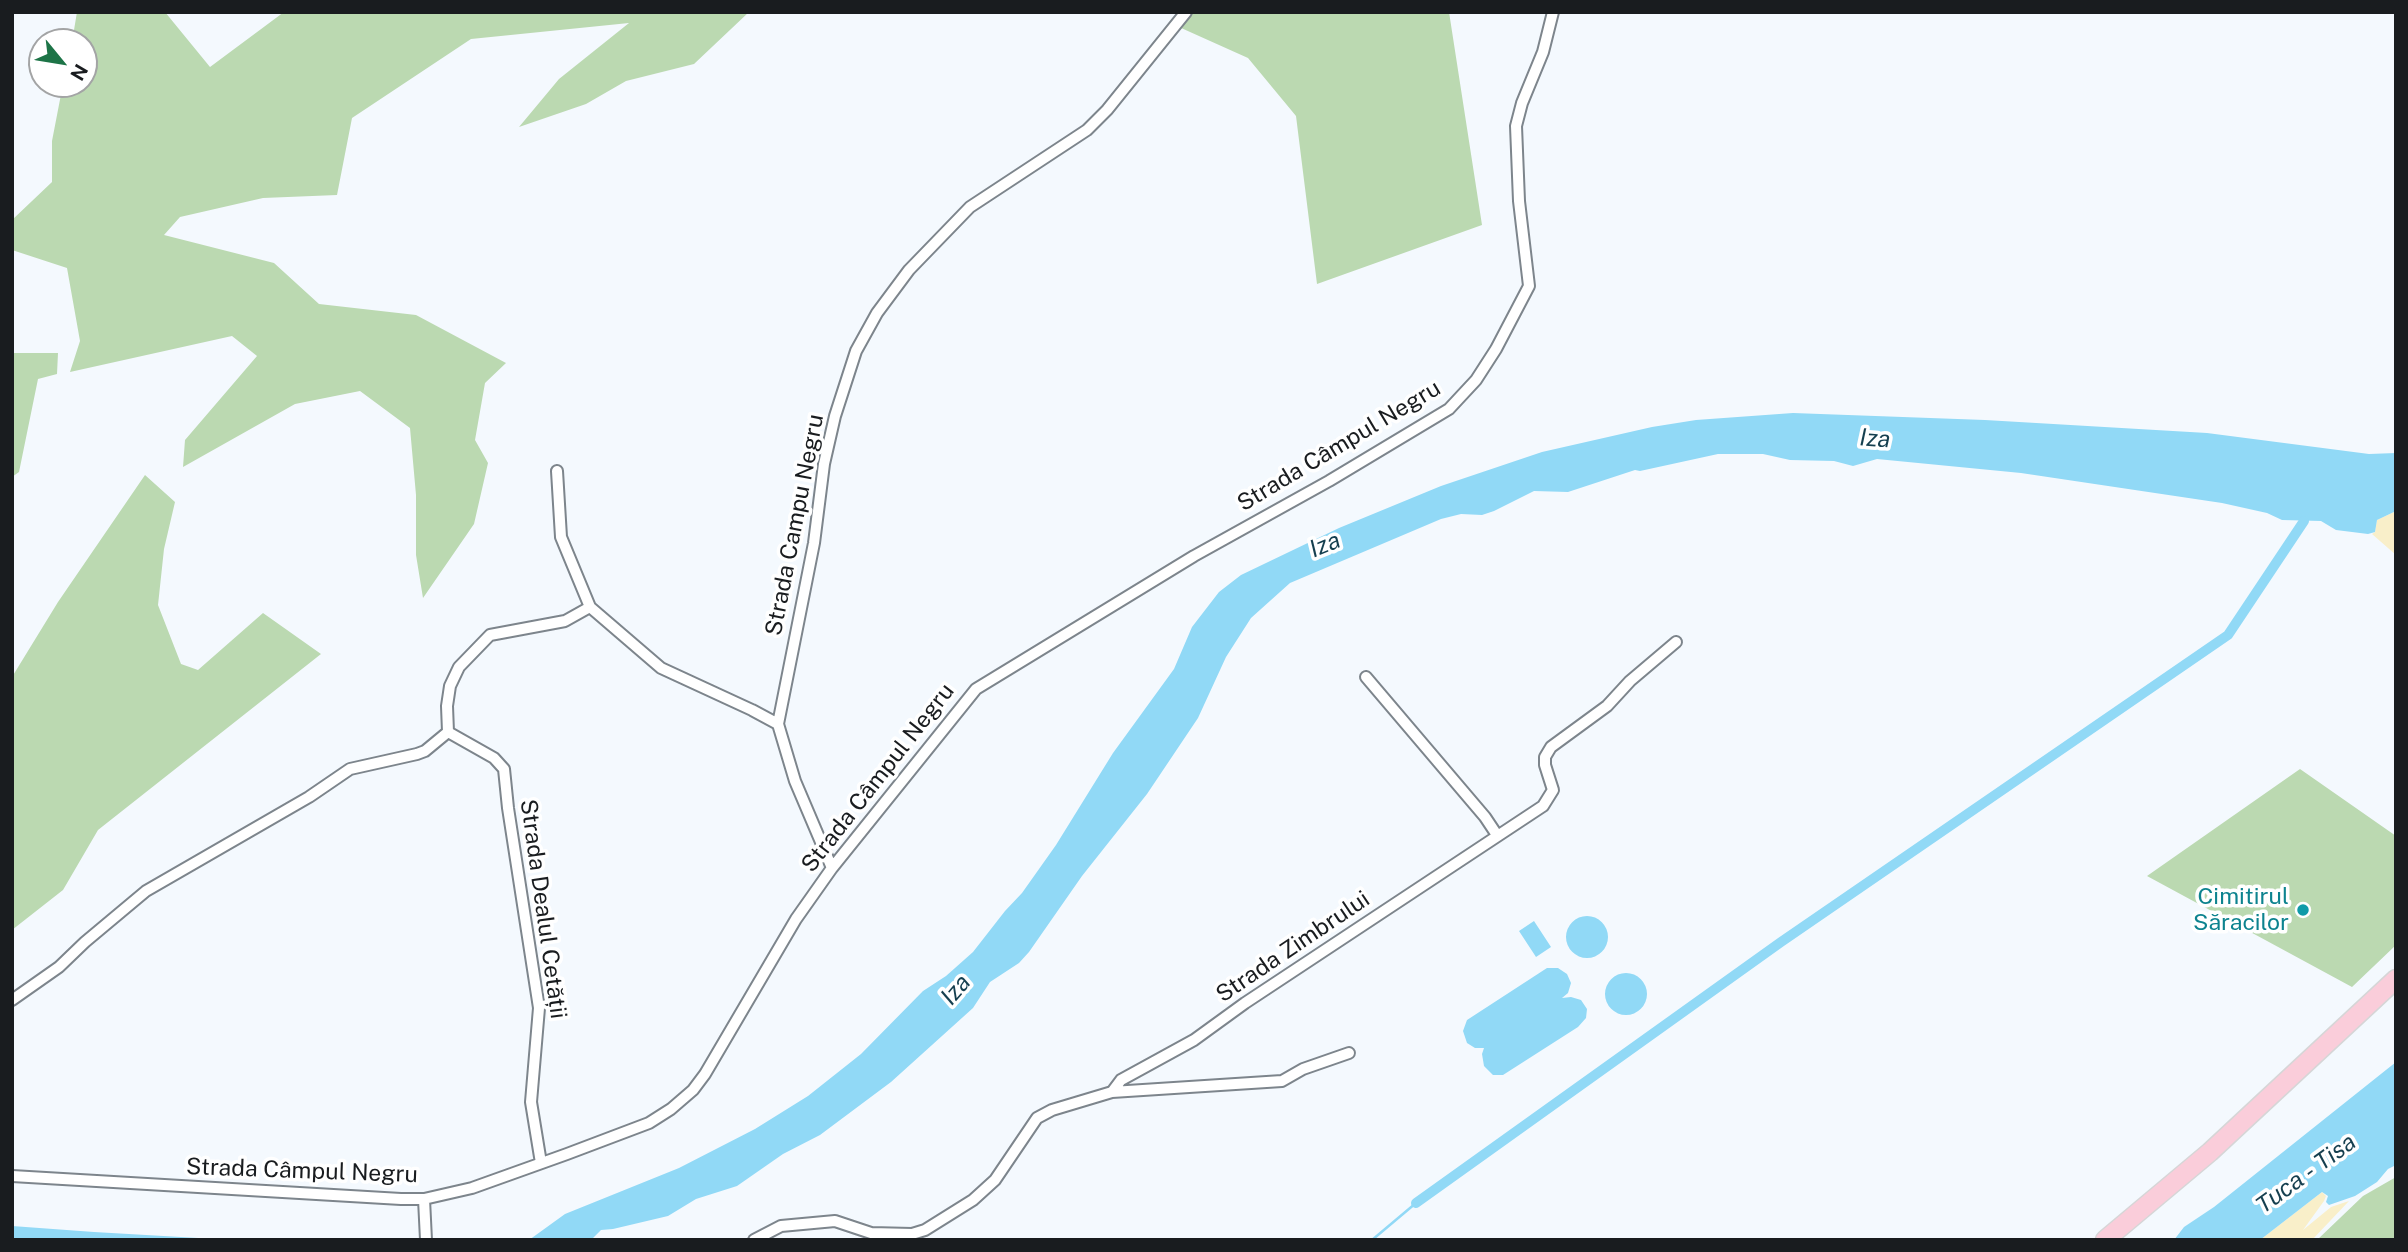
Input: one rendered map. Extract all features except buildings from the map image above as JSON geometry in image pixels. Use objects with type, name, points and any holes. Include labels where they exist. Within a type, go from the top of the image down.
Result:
[{"type":"main road","points":[[2105,1240],[2210,1152],[2396,979]]},
{"type":"street","name":"Strada Campu Negru","points":[[832,868],[795,781],[778,724],[814,543],[824,464],[835,416],[856,351],[877,313],[909,270],[970,207],[1087,130],[1107,110],[1186,12]]},
{"type":"street","name":"Strada Câmpul Negru","points":[[12,1176],[424,1199],[472,1188],[649,1123],[686,1097],[705,1074],[796,919],[832,868],[976,689],[1194,556],[1329,481],[1449,409],[1476,380],[1496,349],[1529,286],[1519,201],[1516,126],[1522,103],[1543,52],[1553,12]]},
{"type":"street","points":[[557,471],[561,537],[590,607],[661,668],[778,724]]},
{"type":"street","points":[[12,1000],[59,967],[146,891],[309,797],[350,769],[425,751],[447,732],[450,686],[459,667],[490,635],[565,621],[590,607]]},
{"type":"street","name":"Strada Zimbrului","points":[[1112,1092],[1121,1080],[1194,1040],[1245,1003],[1543,806],[1553,790],[1545,765],[1545,757],[1551,747],[1607,706],[1630,681],[1676,642]]},
{"type":"street","points":[[1366,677],[1485,817],[1497,835]]},
{"type":"street","name":"Strada Dealul Cetății","points":[[447,732],[494,758],[504,769],[539,1008],[531,1102],[541,1163]]},
{"type":"street","name":"Strada Zimbrului","points":[[754,1240],[781,1226],[835,1221],[871,1233],[912,1234],[925,1230],[973,1200],[995,1180],[1037,1118],[1064,1105],[1112,1092],[1282,1081],[1303,1069],[1349,1053]]},
{"type":"street","points":[[424,1199],[426,1240]]},
{"type":"green space","points":[[77,12],[165,12],[210,67],[284,12],[749,12],[694,64],[626,81],[586,104],[519,127],[559,79],[629,23],[471,39],[352,118],[337,195],[263,198],[180,217],[164,235],[274,263],[319,304],[416,315],[506,363],[485,383],[475,440],[488,463],[474,524],[423,598],[416,555],[416,495],[410,428],[360,391],[295,404],[183,467],[185,440],[257,356],[232,336],[70,372],[80,341],[67,268],[12,250],[12,220],[52,182],[52,141],[60,98],[98,98],[98,28],[74,28]]},
{"type":"green space","points":[[1186,12],[1449,12],[1482,225],[1317,284],[1296,116],[1248,58],[1170,23]]},
{"type":"green space","points":[[12,353],[58,353],[57,374],[38,379],[19,472],[12,477]]},
{"type":"green space","points":[[145,475],[175,502],[164,549],[158,605],[181,664],[198,670],[263,613],[321,654],[98,830],[63,890],[12,930],[12,677],[58,602]]},
{"type":"green space","name":"Cimitirul Săracilor","points":[[2300,769],[2396,836],[2396,945],[2352,987],[2147,876]]},
{"type":"green space","points":[[2396,1177],[2396,1240],[2317,1240],[2363,1196]]},
{"type":"sand","points":[[2396,511],[2396,555],[2372,534],[2375,532],[2377,520]]},
{"type":"sand","points":[[2322,1192],[2326,1196],[2324,1201],[2303,1230],[2331,1207],[2349,1201],[2312,1240],[2260,1240]]},
{"type":"water","name":"Iza","points":[[1793,413],[1985,420],[2207,433],[2369,454],[2396,453],[2396,511],[2377,520],[2375,532],[2368,534],[2336,530],[2321,521],[2282,520],[2267,513],[2222,503],[2021,473],[1877,459],[1853,466],[1834,461],[1790,460],[1763,454],[1718,454],[1635,470],[1568,492],[1534,491],[1482,515],[1461,514],[1441,519],[1290,583],[1251,618],[1226,657],[1198,718],[1147,794],[1082,876],[1029,952],[1019,963],[990,982],[973,1008],[891,1082],[820,1135],[783,1154],[737,1186],[696,1199],[668,1216],[601,1230],[591,1240],[529,1240],[565,1214],[679,1168],[755,1129],[808,1096],[861,1054],[923,991],[946,976],[973,952],[1022,893],[1056,845],[1113,753],[1174,669],[1192,627],[1219,592],[1241,575],[1339,528],[1441,486],[1542,452],[1696,420]]},
{"type":"water","points":[[1587,916],[1602,922],[1608,937],[1602,952],[1587,958],[1572,952],[1566,937],[1572,922]]},
{"type":"water","points":[[1534,921],[1551,947],[1536,957],[1519,931]]},
{"type":"water","points":[[1547,968],[1558,968],[1567,974],[1571,983],[1568,993],[1562,998],[1581,1000],[1587,1009],[1586,1018],[1578,1027],[1503,1075],[1493,1075],[1484,1066],[1484,1048],[1475,1048],[1467,1043],[1463,1031],[1467,1020]]},
{"type":"water","points":[[1626,973],[1641,979],[1647,994],[1641,1009],[1626,1015],[1611,1009],[1605,994],[1611,979]]},
{"type":"water","name":"Тиса - Tisa","points":[[2396,1062],[2396,1165],[2388,1169],[2377,1182],[2355,1196],[2329,1205],[2326,1202],[2328,1196],[2322,1192],[2260,1240],[2174,1240],[2184,1227],[2214,1207]]},
{"type":"water","points":[[12,1226],[94,1232],[233,1240],[12,1240]]},
{"type":"waterway","points":[[1416,1203],[1781,942],[2228,635],[2304,521]]},
{"type":"waterway","points":[[1372,1240],[1416,1203]]},
{"type":"place","name":"Cimitirul Săracilor","points":[[2303,910]]}]
